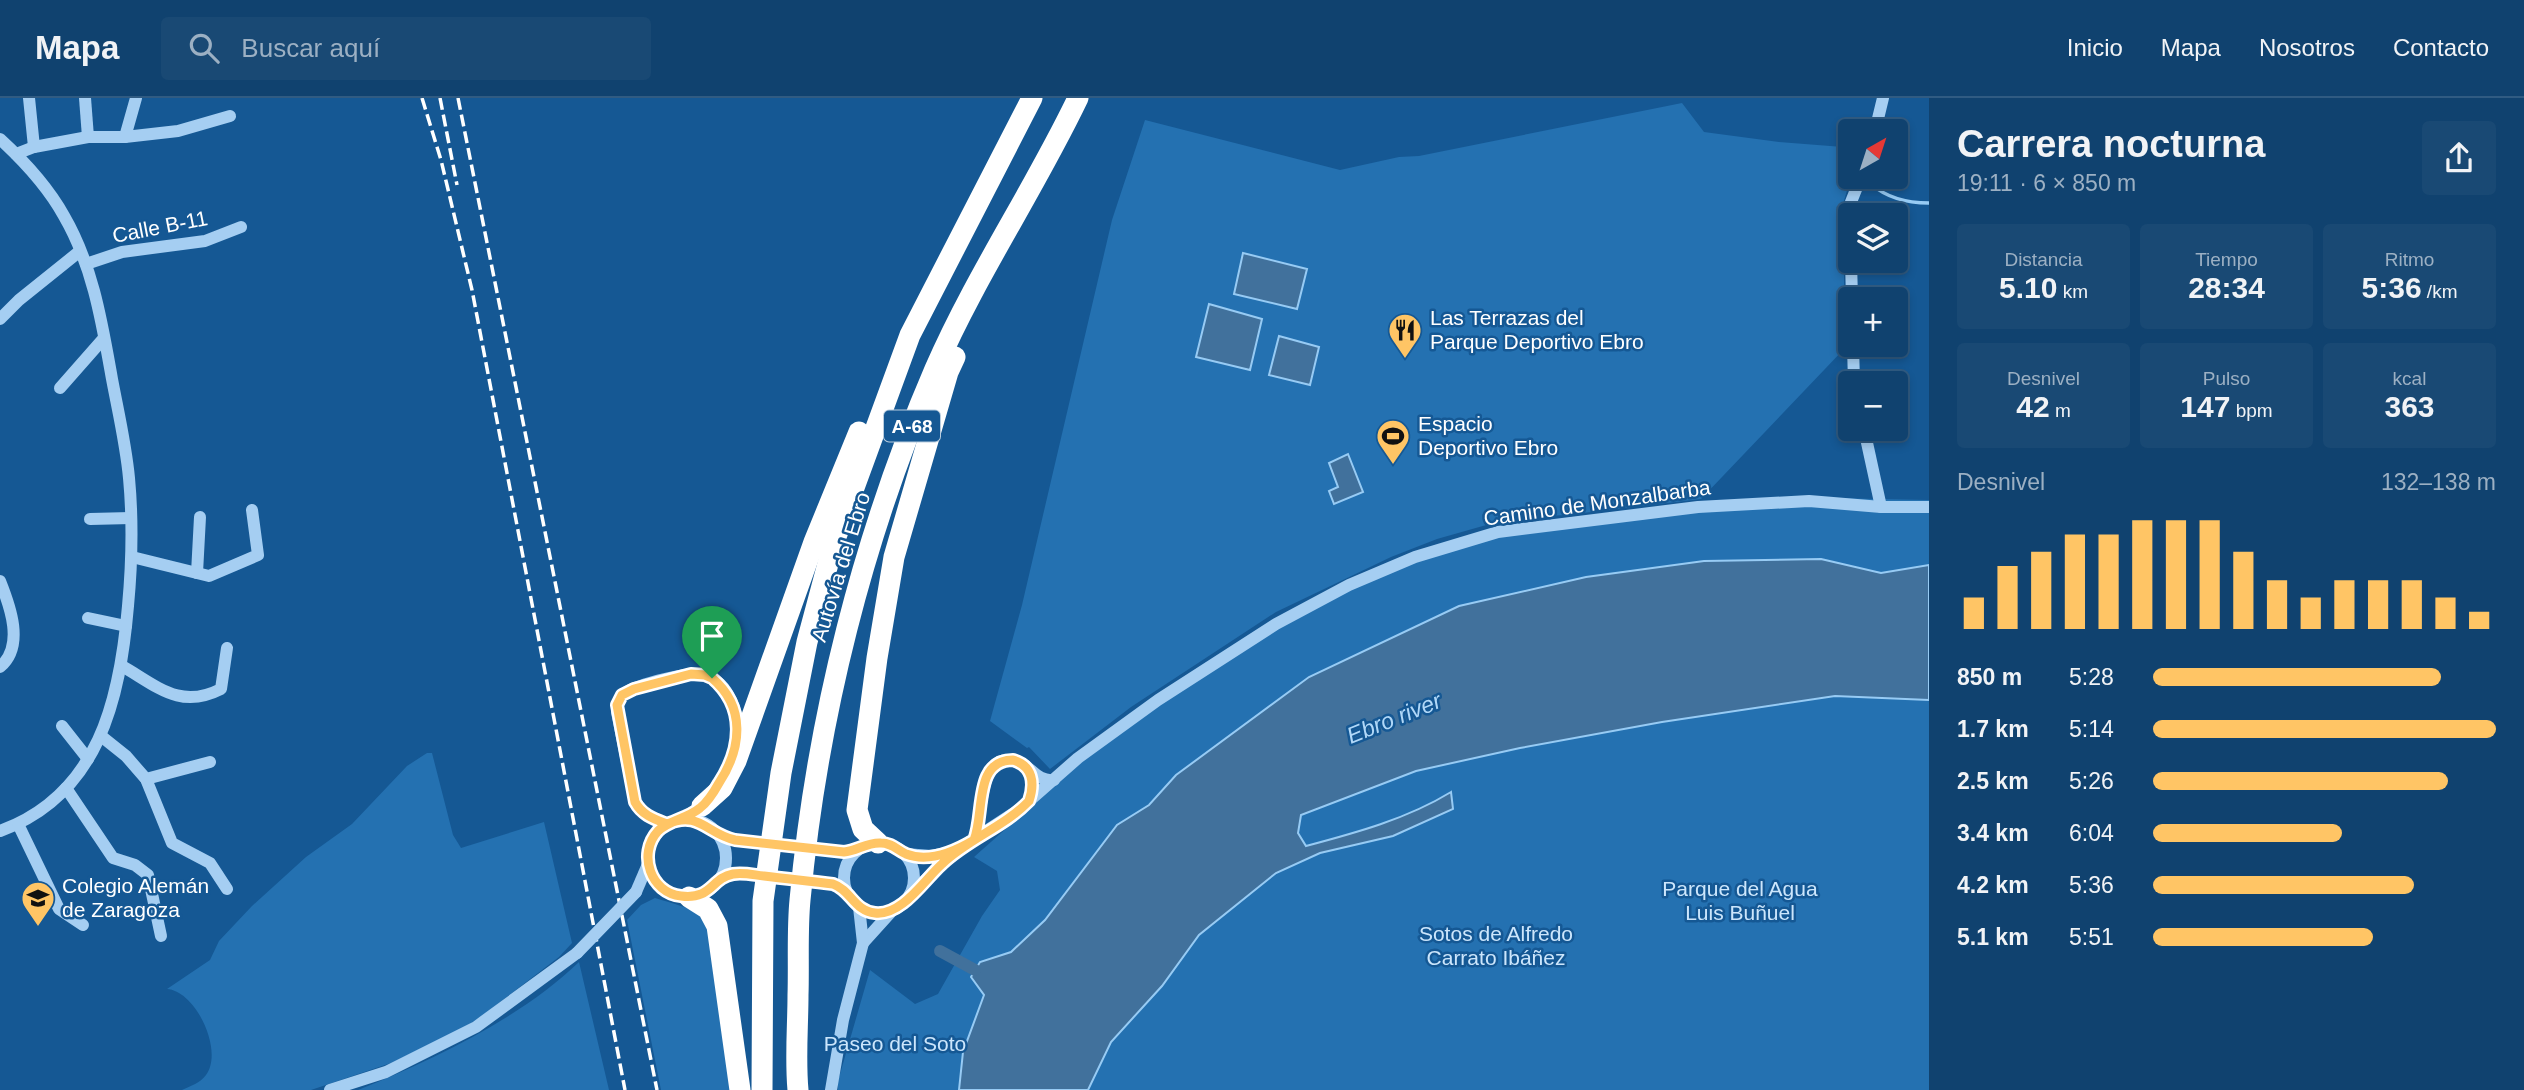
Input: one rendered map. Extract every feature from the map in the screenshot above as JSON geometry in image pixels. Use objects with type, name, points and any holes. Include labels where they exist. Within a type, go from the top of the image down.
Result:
[{"type":"highway","name":"Autovía del Ebro","points":[[762,1090],[763,901],[781,774],[804,655],[833,545],[910,335],[1032,98]]},
{"type":"highway","name":"Autovía del Ebro","points":[[798,1090],[799,901],[816,777],[841,652],[866,558],[936,367],[985,270],[1078,99]]},
{"type":"highway","points":[[878,843],[860,824],[857,795],[894,557],[948,372],[1038,174]]},
{"type":"highway","points":[[702,806],[717,794],[731,772],[814,542],[864,418],[894,356],[910,335]]},
{"type":"highway","points":[[689,897],[708,909],[717,926],[740,1090]]},
{"type":"street","points":[[29,98],[34,147]]},
{"type":"street","points":[[85,98],[89,137]]},
{"type":"street","points":[[125,137],[136,98]]},
{"type":"street","points":[[1878,119],[1883,98]]},
{"type":"street","points":[[16,154],[34,147],[89,137],[125,137],[178,131],[230,116]]},
{"type":"street","points":[[0,139],[37,177],[64,216],[94,288],[129,477],[132,557],[122,666],[101,736],[66,788],[42,809],[18,824],[0,831]]},
{"type":"street","name":"Calle B-11","points":[[86,264],[122,252],[205,241],[241,227]]},
{"type":"street","points":[[0,319],[19,300],[80,251]]},
{"type":"street","points":[[60,388],[104,338]]},
{"type":"street","points":[[1867,441],[1881,507]]},
{"type":"street","name":"Camino de Monzalbarba","points":[[954,852],[1006,820],[1078,758],[1147,707],[1246,642],[1349,585],[1415,557],[1497,532],[1698,507],[1809,501],[1881,507],[1929,507]]},
{"type":"street","points":[[132,557],[209,576],[258,555],[252,510]]},
{"type":"street","points":[[197,573],[200,516]]},
{"type":"street","points":[[90,519],[131,518]]},
{"type":"street","points":[[0,581],[11,618],[13,644],[11,654],[0,667]]},
{"type":"street","points":[[88,618],[126,626]]},
{"type":"street","points":[[122,666],[178,698],[206,697],[221,689],[227,648]]},
{"type":"street","points":[[330,1090],[386,1072],[476,1027],[577,953],[636,892],[648,863],[654,837],[667,824],[681,820],[702,806],[723,777],[737,739],[739,729],[736,714],[724,690],[712,678],[697,673],[627,691],[619,700],[617,712],[635,802],[646,815],[667,824]]},
{"type":"street","points":[[62,726],[88,759]]},
{"type":"street","points":[[101,736],[126,756],[146,779],[172,843],[210,863],[228,889]]},
{"type":"street","points":[[974,840],[990,769],[1001,762],[1013,760],[1044,780],[1054,780]]},
{"type":"street","points":[[146,779],[210,762]]},
{"type":"street","points":[[1029,801],[1032,786],[1030,771]]},
{"type":"street","points":[[66,788],[113,858],[135,865],[148,875],[162,936]]},
{"type":"street","points":[[681,820],[700,821],[735,840],[850,851],[878,843],[892,845],[905,853],[931,856],[954,852]]},
{"type":"street","points":[[18,824],[59,909],[83,925]]},
{"type":"street","points":[[716,832],[726,855],[720,879]]},
{"type":"street","points":[[839,886],[850,851]]},
{"type":"street","points":[[863,943],[891,912],[904,903],[954,852]]},
{"type":"street","points":[[905,853],[914,873],[911,894]]},
{"type":"street","points":[[648,863],[651,874],[665,890],[676,896],[689,897],[707,892],[720,879],[740,873],[839,886],[859,907],[874,913],[891,912]]},
{"type":"street","points":[[636,892],[665,890]]},
{"type":"street","points":[[831,1090],[843,1020],[863,943],[859,907]]},
{"type":"green space","name":"Espacio Deportivo Ebro","points":[[1682,103],[1704,132],[1838,147],[1838,189],[1847,189],[1843,203],[1838,203],[1838,273],[1844,273],[1844,287],[1838,287],[1838,355],[1701,499],[1566,515],[1511,518],[1437,539],[1391,557],[1276,612],[1131,707],[1050,769],[1029,747],[990,721],[1022,605],[1112,220],[1145,120],[1340,170],[1399,157],[1419,156]]},
{"type":"green space","name":"Paseo del Soto","points":[[1776,497],[1929,500],[1929,565],[1881,573],[1821,559],[1701,562],[1586,577],[1459,606],[1309,677],[1176,775],[1149,805],[1117,825],[1045,920],[1011,952],[980,962],[984,995],[963,1052],[959,1090],[838,1090],[838,1081],[870,970],[915,1004],[938,994],[982,916],[1000,890],[997,871],[974,857],[1044,795],[1054,780],[1158,700],[1349,585],[1498,532]]},
{"type":"green space","name":"Sotos de Alfredo Carrato Ibáñez","points":[[1835,696],[1929,700],[1929,1090],[1088,1090],[1111,1042],[1162,986],[1199,935],[1276,873],[1320,853],[1393,836],[1450,792],[1398,818],[1305,846],[1298,833],[1301,815],[1416,771],[1520,748],[1662,722]]},
{"type":"green space","points":[[427,753],[432,753],[453,835],[461,848],[544,822],[572,943],[559,957],[482,1016],[462,1029],[391,1063],[311,1090],[182,1090],[206,1075],[212,1052],[204,1024],[197,1011],[178,992],[167,989],[210,960],[219,941],[252,906],[306,857],[352,824],[407,766]]},
{"type":"green space","points":[[655,898],[706,916],[734,1090],[661,1090],[627,920],[641,905]]},
{"type":"green space","points":[[579,962],[609,1090],[358,1090],[475,1036],[531,1001]]},
{"type":"water","points":[[1243,253],[1307,269],[1297,309],[1234,294]]},
{"type":"water","points":[[1209,304],[1262,319],[1250,370],[1196,357]]},
{"type":"water","points":[[1279,336],[1319,347],[1310,385],[1269,375]]},
{"type":"water","points":[[1348,454],[1363,492],[1334,504],[1329,491],[1338,487],[1329,463]]},
{"type":"water","name":"Ebro river","points":[[1821,559],[1881,573],[1929,565],[1929,700],[1835,696],[1662,722],[1520,748],[1416,771],[1301,815],[1298,833],[1306,846],[1399,818],[1451,792],[1453,809],[1393,836],[1320,853],[1276,873],[1199,935],[1162,986],[1111,1042],[1088,1090],[959,1090],[963,1052],[984,995],[971,977],[980,962],[1011,952],[1045,920],[1117,825],[1149,805],[1176,775],[1309,677],[1459,606],[1586,577],[1704,561]]},
{"type":"waterway","points":[[1878,189],[1898,199],[1929,203]]},
{"type":"waterway","points":[[940,951],[975,970]]},
{"type":"railway","points":[[422,98],[441,160],[472,290],[625,1090]]},
{"type":"railway","points":[[440,98],[457,185]]},
{"type":"railway","points":[[458,98],[657,1090]]},
{"type":"place","name":"Las Terrazas del Parque Deportivo Ebro","points":[[1405,360]]},
{"type":"place","name":"Espacio Deportivo Ebro","points":[[1393,466]]},
{"type":"place","name":"Colegio Alemán de Zaragoza","points":[[38,928]]},
{"type":"route","points":[[712,678],[697,673],[691,674],[627,691],[619,700],[617,712],[635,802],[640,810],[651,818],[667,824],[691,819],[700,821],[721,835],[735,840],[844,852],[871,844],[886,843],[905,853],[931,856],[954,852],[974,840],[985,782],[990,769],[995,765],[1013,760],[1030,771],[1032,790],[1029,801],[1006,820],[974,840],[954,852],[904,903],[891,912],[866,911],[853,902],[845,889],[833,884],[740,873],[724,876],[707,892],[698,896],[676,896],[657,883],[651,874],[648,863],[650,845],[667,824],[681,820],[687,817],[702,806],[715,790],[734,753],[739,729],[730,699],[712,678]]},
{"type":"park label","name":"Parque del Agua Luis Buñuel","points":[[1740,901]]}]
